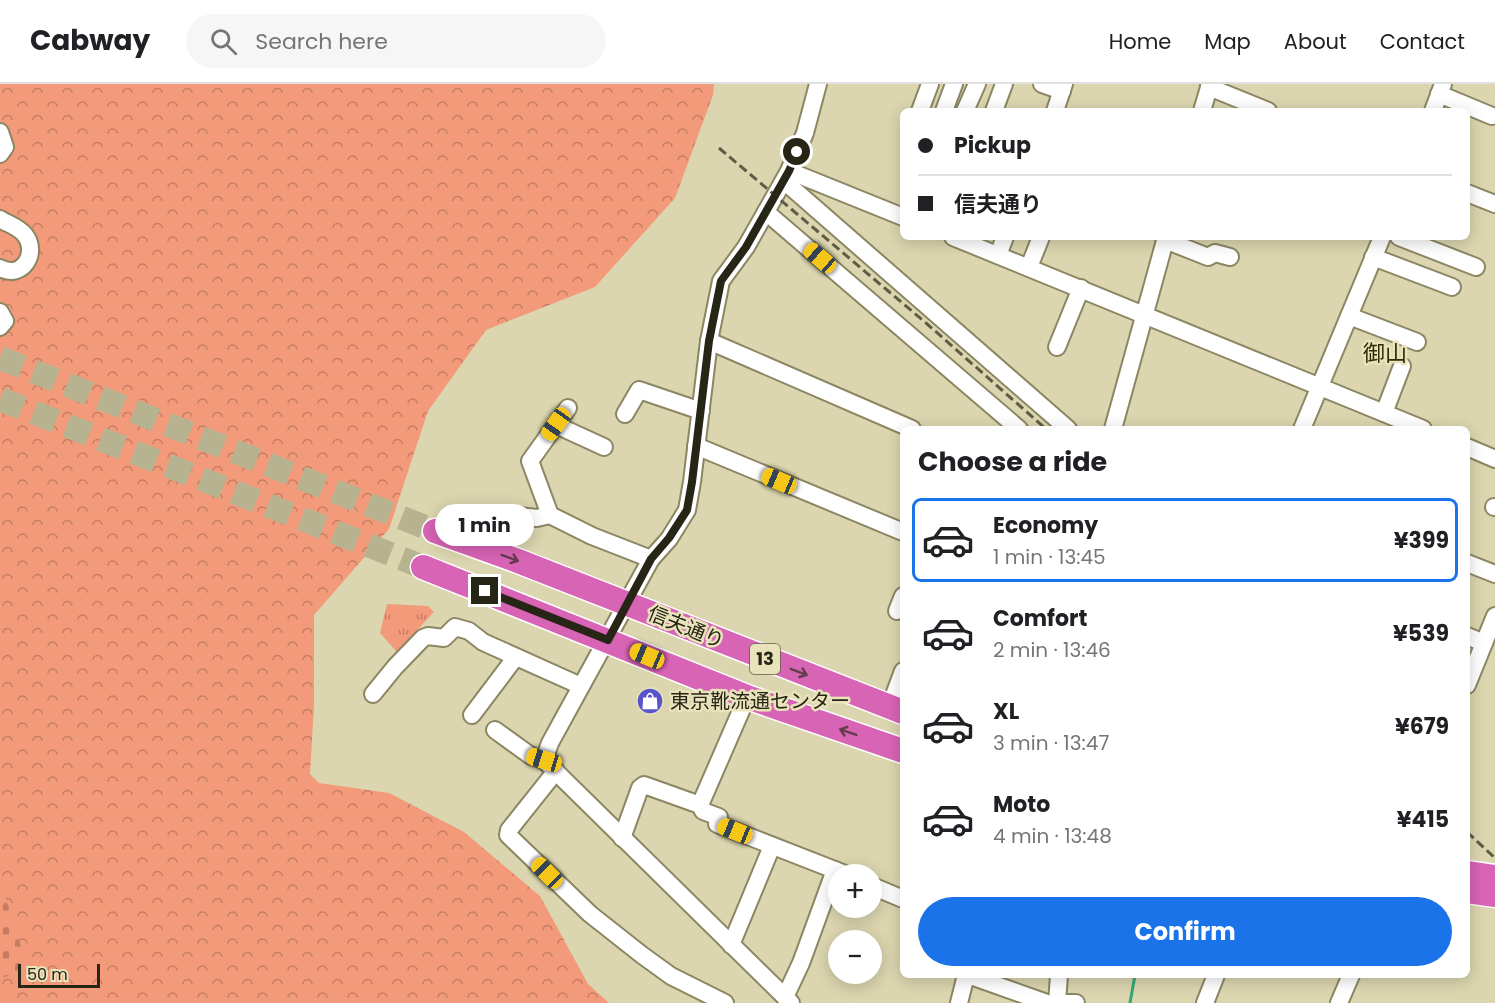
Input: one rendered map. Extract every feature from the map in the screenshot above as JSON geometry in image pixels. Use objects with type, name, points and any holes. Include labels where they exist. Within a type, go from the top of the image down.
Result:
[{"type":"highway","name":"信夫通り","points":[[435,531],[518,561],[897,709]]},
{"type":"highway","name":"13","points":[[423,567],[747,697],[900,750]]},
{"type":"highway","points":[[1470,874],[1495,878]]},
{"type":"highway","points":[[1470,891],[1495,895]]},
{"type":"street","points":[[725,1003],[671,976],[642,955],[590,914],[508,835],[550,766],[550,743],[581,686],[651,559],[669,538],[687,510],[709,341],[721,281],[746,247],[787,176],[805,133],[818,84]]},
{"type":"street","points":[[921,108],[930,84]]},
{"type":"street","points":[[945,108],[954,84]]},
{"type":"street","points":[[966,108],[977,84]]},
{"type":"street","points":[[995,108],[1004,84]]},
{"type":"street","points":[[1042,84],[1063,87],[1056,108]]},
{"type":"street","points":[[1203,108],[1210,86],[1261,108]]},
{"type":"street","points":[[1434,108],[1441,89],[1492,116]]},
{"type":"street","points":[[0,132],[4,147],[0,154]]},
{"type":"street","points":[[787,176],[900,216]]},
{"type":"street","points":[[787,176],[1065,426]]},
{"type":"street","points":[[1470,194],[1495,204]]},
{"type":"street","points":[[766,212],[1016,426]]},
{"type":"street","points":[[0,219],[24,234],[31,252],[26,263],[19,269],[11,271],[0,268]]},
{"type":"street","points":[[960,240],[1416,426]]},
{"type":"street","points":[[998,255],[1004,240]]},
{"type":"street","points":[[1029,267],[1040,240]]},
{"type":"street","points":[[1114,426],[1165,240]]},
{"type":"street","points":[[1170,240],[1208,257],[1215,253],[1230,257]]},
{"type":"street","points":[[1303,426],[1381,240]]},
{"type":"street","points":[[1407,240],[1476,267]]},
{"type":"street","points":[[1373,257],[1452,288]]},
{"type":"street","points":[[1057,347],[1081,288]]},
{"type":"street","points":[[0,312],[5,321],[0,327]]},
{"type":"street","points":[[1349,316],[1417,342]]},
{"type":"street","points":[[709,341],[905,426]]},
{"type":"street","points":[[1384,413],[1402,366]]},
{"type":"street","points":[[624,414],[639,390],[700,411]]},
{"type":"street","points":[[550,515],[531,461],[568,408]]},
{"type":"street","points":[[556,424],[604,447]]},
{"type":"street","points":[[696,446],[900,531]]},
{"type":"street","points":[[1470,453],[1495,459]]},
{"type":"street","points":[[496,524],[509,515],[537,518],[550,515],[592,536],[651,559]]},
{"type":"street","points":[[1470,564],[1495,574]]},
{"type":"street","points":[[1470,679],[1488,641],[1495,616]]},
{"type":"street","points":[[373,694],[423,638],[428,636],[444,638],[455,627],[469,631],[483,642],[515,658],[581,686]]},
{"type":"street","points":[[1470,637],[1488,641]]},
{"type":"street","points":[[472,715],[515,658]]},
{"type":"street","points":[[897,709],[900,690]]},
{"type":"street","points":[[700,805],[747,697]]},
{"type":"street","points":[[495,729],[531,756],[550,766],[788,1000],[828,900]]},
{"type":"street","points":[[622,838],[640,788],[644,785],[700,805],[703,811],[719,817],[717,824],[828,867]]},
{"type":"street","points":[[731,945],[772,846]]},
{"type":"street","points":[[882,888],[900,893]]},
{"type":"street","points":[[959,1003],[966,978]]},
{"type":"street","points":[[976,978],[1047,1003]]},
{"type":"street","points":[[1059,978],[1058,1003],[1076,1003]]},
{"type":"street","points":[[1205,1003],[1215,978]]},
{"type":"street","points":[[1339,1003],[1350,978]]},
{"type":"green space","points":[[0,84],[714,84],[713,95],[675,198],[595,287],[486,330],[428,411],[389,529],[314,615],[314,705],[310,774],[319,783],[389,793],[464,832],[540,896],[588,984],[609,1003],[0,1003]]},
{"type":"green space","points":[[387,604],[428,606],[434,612],[397,652],[380,633]]},
{"type":"green space","points":[[0,880],[29,971],[0,978]]},
{"type":"waterway","points":[[1130,1003],[1134,978]]},
{"type":"tunnel","points":[[0,358],[435,531]]},
{"type":"tunnel","points":[[0,399],[423,567]]},
{"type":"railway","points":[[719,148],[926,323],[1043,426]]},
{"type":"railway","points":[[1470,835],[1495,858]]},
{"type":"place","name":"東京靴流通センター","points":[[650,701]]},
{"type":"district","name":"御山","points":[[1385,353]]},
{"type":"route","points":[[485,591],[608,640],[651,559],[669,538],[687,510],[709,341],[721,281],[746,247],[789,171],[797,152]]}]
